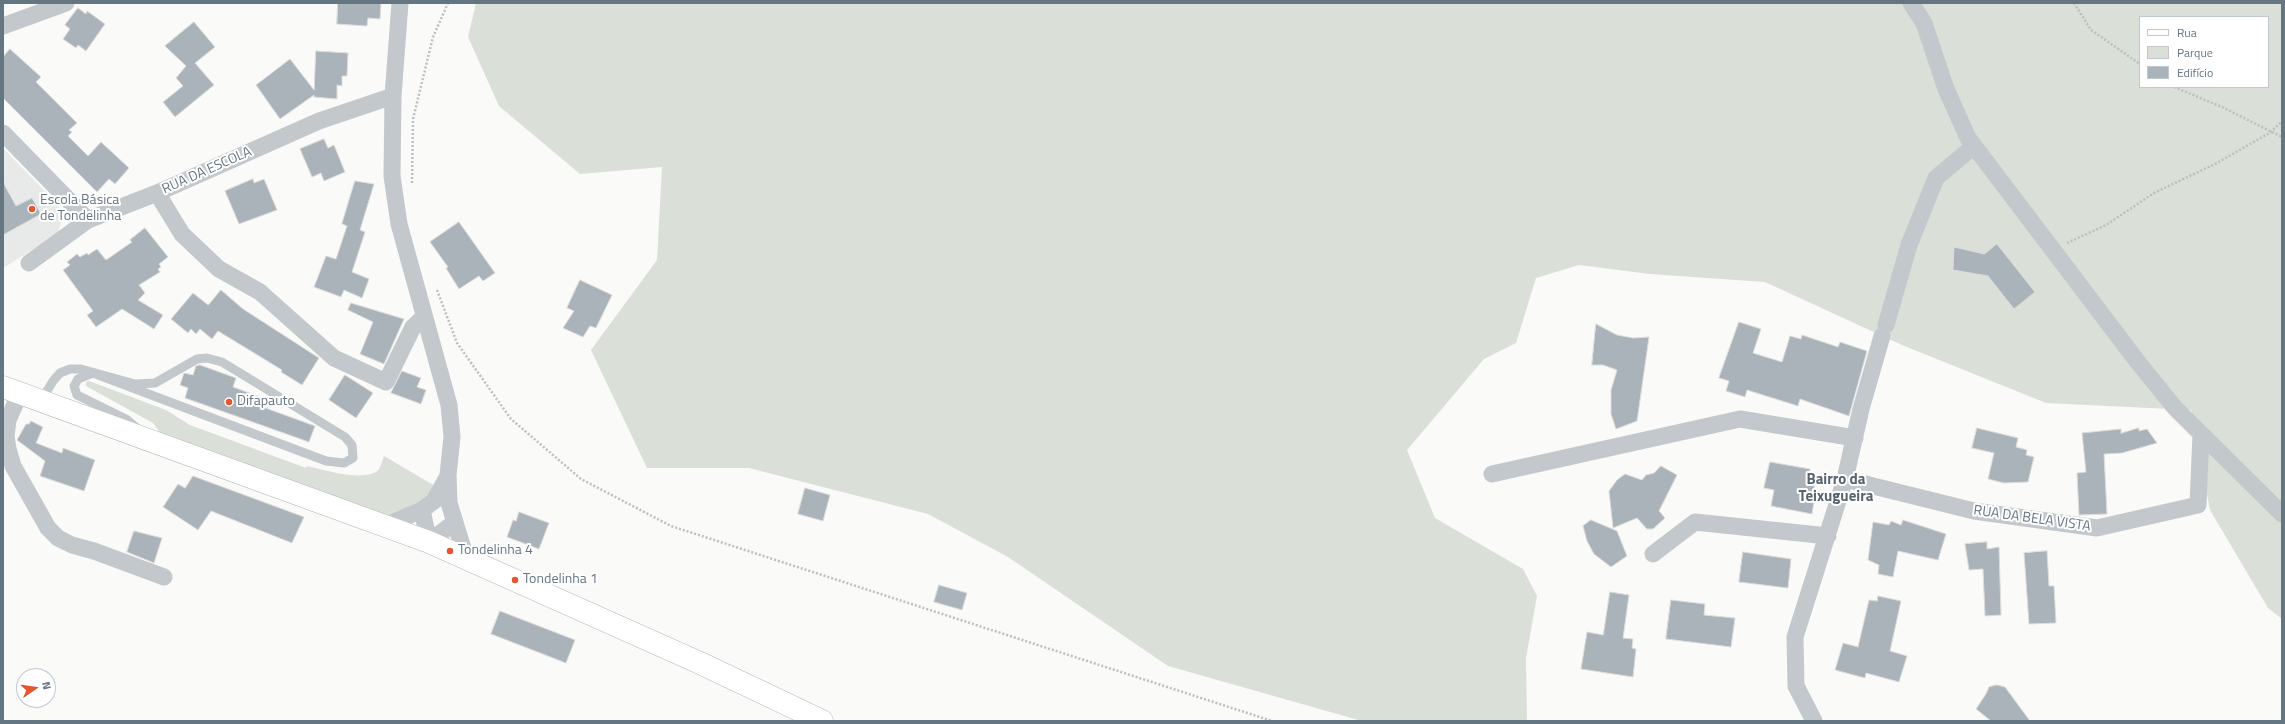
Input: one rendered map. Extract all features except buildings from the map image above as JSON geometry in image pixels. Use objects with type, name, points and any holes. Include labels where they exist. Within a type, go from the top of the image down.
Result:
[{"type":"main road","points":[[12,390],[429,542],[693,660],[822,721]]},
{"type":"street","points":[[3,26],[66,3]]},
{"type":"street","points":[[400,3],[393,96],[392,176],[398,218],[424,318],[449,405],[452,437],[448,475],[449,503],[466,558]]},
{"type":"street","points":[[1911,3],[1924,23],[1946,88],[1968,138],[2137,361],[2175,408],[2282,514]]},
{"type":"street","name":"RUA DA ESCOLA","points":[[29,263],[88,220],[157,193],[319,121],[393,96]]},
{"type":"street","points":[[3,133],[88,220]]},
{"type":"street","points":[[1814,721],[1796,686],[1795,638],[1845,480],[1861,409],[1909,245],[1936,178],[1974,146]]},
{"type":"street","points":[[157,193],[182,234],[219,269],[260,292],[334,358],[386,382],[413,327],[424,318]]},
{"type":"street","points":[[12,390],[6,436],[8,449],[13,466],[48,528],[58,538],[72,545],[94,551],[164,577]]},
{"type":"street","points":[[1492,474],[1740,419],[1855,438]]},
{"type":"street","name":"RUA DA BELA VISTA","points":[[1845,480],[1974,511],[2097,528],[2198,505],[2201,434]]},
{"type":"street","points":[[384,526],[422,510],[434,501],[448,475]]},
{"type":"street","points":[[422,510],[429,542],[454,522]]},
{"type":"street","points":[[1653,554],[1695,522],[1828,536]]},
{"type":"lane","points":[[41,401],[60,374],[70,369],[81,369],[93,374],[326,461],[344,463],[353,458],[352,445],[345,437],[222,362],[208,358],[197,359],[155,383],[136,384],[93,374],[78,379],[74,386],[77,395],[126,419],[157,443]]},
{"type":"path","points":[[412,186],[413,119],[433,37],[448,3]]},
{"type":"path","points":[[2074,3],[2091,30],[2139,63]]},
{"type":"path","points":[[2176,88],[2222,107],[2282,138]]},
{"type":"path","points":[[2052,250],[2106,225],[2154,193],[2217,163],[2270,132],[2282,121]]},
{"type":"path","points":[[435,285],[457,343],[511,419],[580,479],[657,519],[678,528],[1272,721]]},
{"type":"shaded area","name":"Escola Básica de Tondelinha","points":[[3,148],[58,205],[62,220],[57,235],[3,268]]},
{"type":"green space","points":[[476,3],[2282,3],[2282,619],[2268,608],[2210,510],[2191,410],[2046,403],[1902,345],[1765,282],[1650,274],[1579,265],[1536,278],[1516,343],[1484,359],[1407,450],[1435,518],[1523,569],[1537,596],[1526,658],[1527,721],[1362,721],[1168,666],[1008,557],[928,514],[749,468],[647,468],[591,350],[657,260],[662,167],[580,174],[499,106],[468,37]]},
{"type":"green space","points":[[89,381],[166,410],[190,425],[306,468],[307,466],[352,475],[369,474],[378,471],[384,456],[435,486],[428,499],[389,515],[379,514],[161,434],[153,423],[86,386],[86,382]]},
{"type":"place","name":"Escola Básica de Tondelinha","points":[[32,209]]},
{"type":"place","name":"Difapauto","points":[[229,402]]},
{"type":"place","name":"Tondelinha 4","points":[[450,551]]},
{"type":"place","name":"Tondelinha 1","points":[[515,580]]},
{"type":"district","name":"Bairro da Teixugueira","points":[[1836,488]]}]
